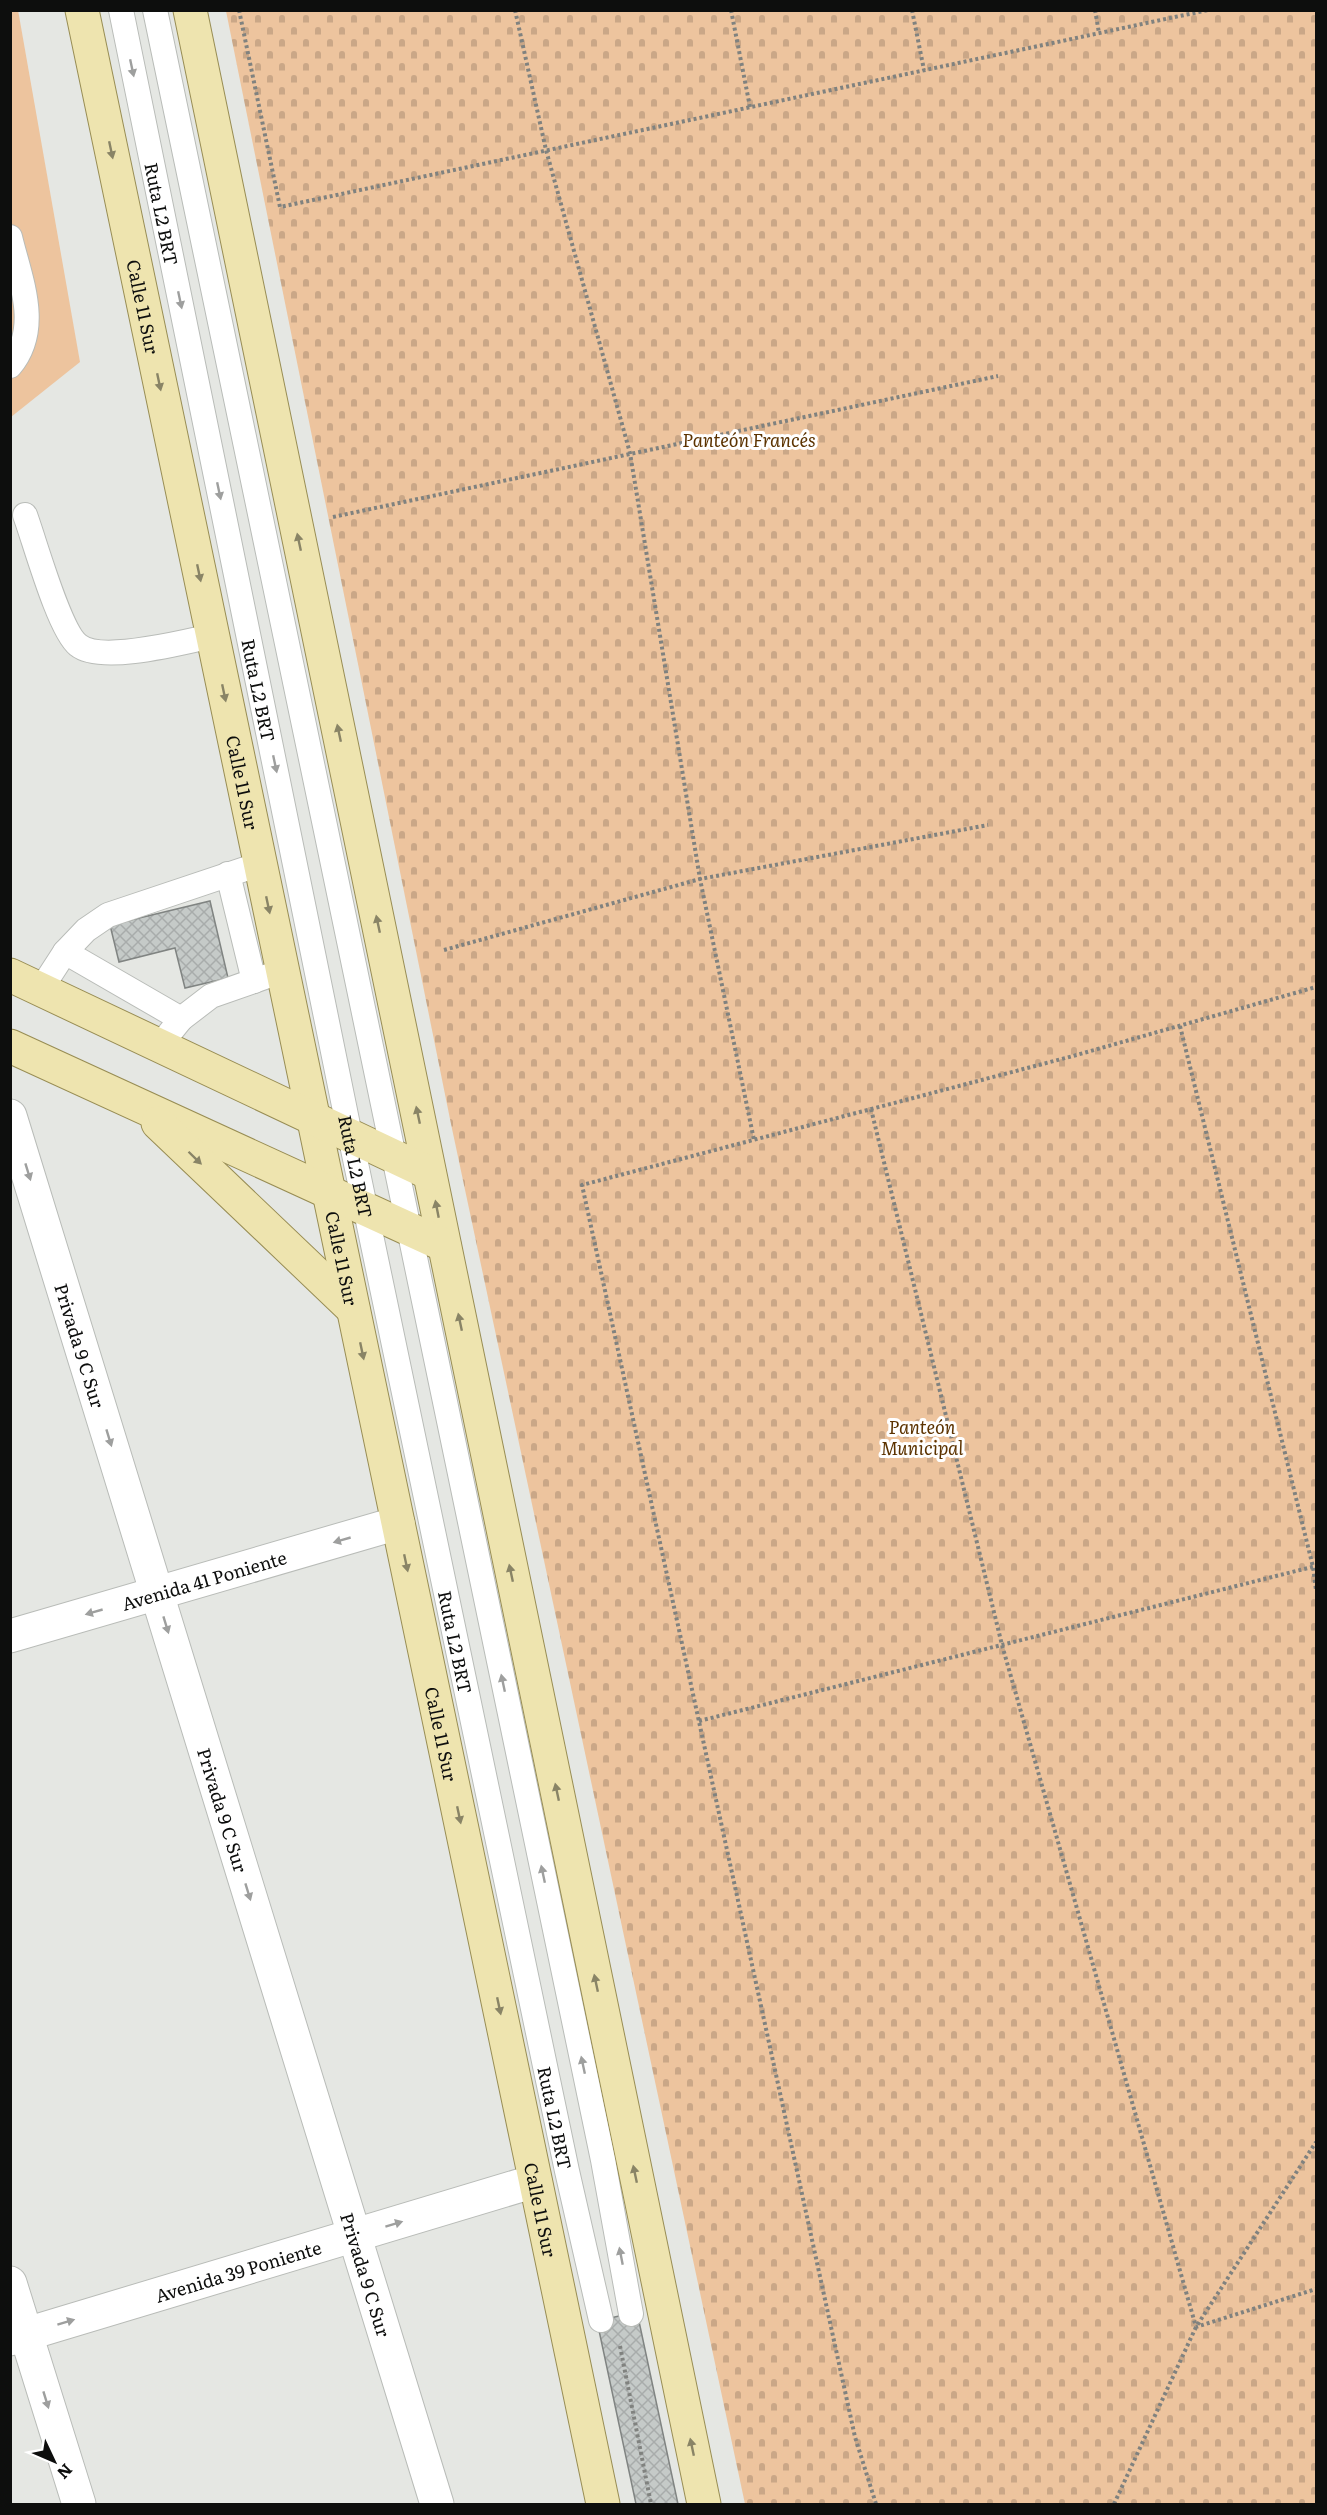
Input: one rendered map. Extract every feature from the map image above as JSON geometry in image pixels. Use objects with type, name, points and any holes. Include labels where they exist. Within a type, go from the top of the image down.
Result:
[{"type":"main road","name":"Calle 11 Sur","points":[[82,10],[260,864],[268,976],[313,1124],[603,2505]]},
{"type":"main road","points":[[190,10],[407,1168],[444,1245],[704,2505]]},
{"type":"main road","points":[[10,975],[26,988],[160,1045],[352,1144],[407,1168]]},
{"type":"main road","points":[[10,1046],[407,1220],[444,1245]]},
{"type":"main road","points":[[138,1103],[353,1309]]},
{"type":"street","name":"Privada 9 C Sur","points":[[10,1116],[436,2505]]},
{"type":"street","name":"Avenida 41 Poniente","points":[[10,1636],[398,1523]]},
{"type":"street","name":"Avenida 39 Poniente","points":[[18,2336],[535,2181]]},
{"type":"street","points":[[10,2283],[18,2336],[78,2505]]},
{"type":"lane","name":"Ruta L2 BRT","points":[[121,10],[352,1144],[567,2171],[601,2320]]},
{"type":"lane","name":"Ruta L2 BRT","points":[[155,10],[407,1168],[407,1220],[603,2160],[631,2314]]},
{"type":"lane","points":[[10,237],[29,317],[24,342],[10,366]]},
{"type":"lane","points":[[25,515],[66,630],[79,647],[99,652],[142,651],[212,636]]},
{"type":"lane","points":[[260,864],[108,915],[86,930],[26,988],[313,1124]]},
{"type":"lane","points":[[160,1045],[181,1019],[211,996],[268,976],[228,873]]},
{"type":"lane","points":[[65,951],[181,1019]]},
{"type":"lane","points":[[10,1028],[325,1183]]},
{"type":"path","points":[[239,10],[280,207],[1208,10]]},
{"type":"path","points":[[516,10],[546,150],[630,453],[700,879],[754,1140]]},
{"type":"path","points":[[731,10],[750,107]]},
{"type":"path","points":[[912,10],[924,70]]},
{"type":"path","points":[[1095,10],[1099,33]]},
{"type":"path","points":[[327,518],[998,376]]},
{"type":"path","points":[[444,950],[700,879],[988,825]]},
{"type":"path","points":[[876,2505],[855,2437],[582,1185],[1180,1026],[1317,987]]},
{"type":"path","points":[[1180,1026],[1315,1567],[1317,1590]]},
{"type":"path","points":[[871,1109],[1002,1645],[1196,2327]]},
{"type":"path","points":[[699,1721],[1315,1567]]},
{"type":"path","points":[[1114,2505],[1196,2327],[1317,2142]]},
{"type":"path","points":[[1196,2327],[1317,2289]]},
{"type":"green space","points":[[18,10],[80,362],[11,417],[10,11]]},
{"type":"green space","points":[[226,11],[1316,11],[1316,2504],[745,2504],[451,1124]]},
{"type":"building","points":[[210,901],[228,978],[185,988],[175,948],[119,962],[110,925]]},
{"type":"building","points":[[637,2312],[678,2504],[636,2504],[597,2321]]},
{"type":"park label","name":"Panteón Francés","points":[[749,439]]},
{"type":"park label","name":"Panteón Municipal","points":[[922,1436]]}]
